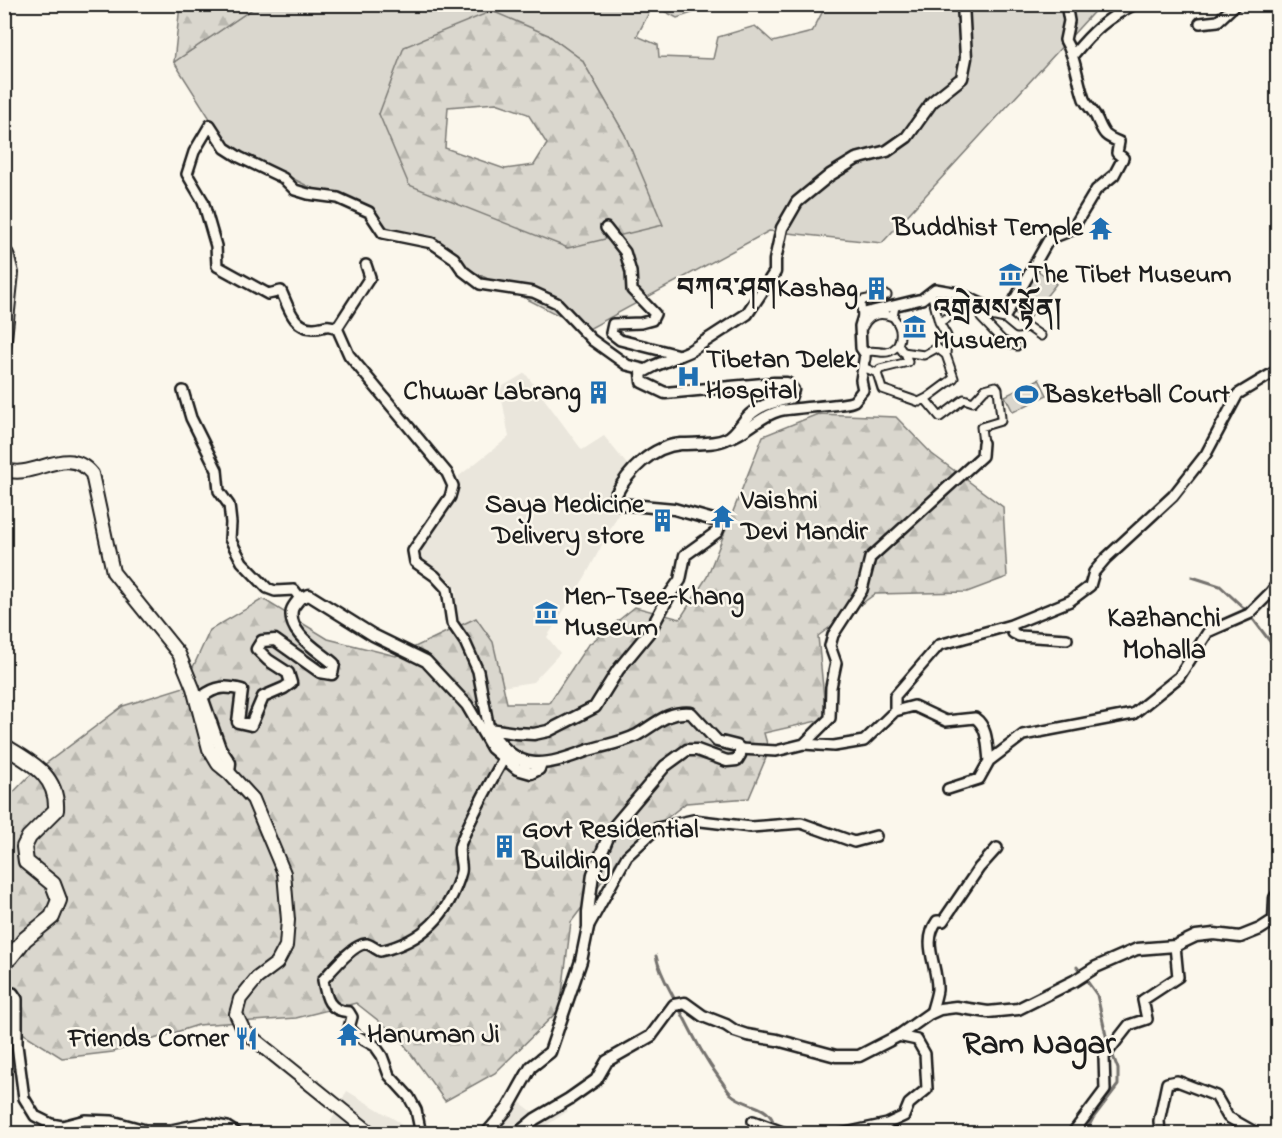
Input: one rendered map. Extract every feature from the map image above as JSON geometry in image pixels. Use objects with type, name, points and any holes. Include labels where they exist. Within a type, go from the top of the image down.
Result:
[{"type":"main road","points":[[4,253],[7,254],[12,273],[4,348]]},
{"type":"main road","points":[[4,469],[10,472],[22,472],[47,464],[77,462],[92,474],[113,572],[179,654],[193,688],[209,749],[218,764],[253,798],[284,873],[288,920],[286,946],[278,963],[257,978],[240,999],[236,1014],[244,1031],[372,1134]]},
{"type":"main road","points":[[4,746],[35,765],[52,784],[57,796],[56,810],[30,837],[24,847],[26,862],[36,873],[53,884],[59,900],[52,917],[25,939],[10,958],[4,961]]},
{"type":"street","points":[[728,439],[752,413],[774,402],[790,398],[793,390],[788,383],[665,393],[642,382],[641,373],[690,351],[747,314],[775,272],[782,228],[797,202],[830,175],[856,159],[887,152],[907,137],[932,102],[962,78],[966,58],[963,4]]},
{"type":"street","points":[[864,367],[860,328],[864,313],[922,300],[935,289],[958,293],[1006,315],[1049,239],[1072,230],[1096,190],[1114,175],[1123,158],[1117,153],[1119,142],[1101,130],[1097,117],[1085,102],[1074,65],[1074,54],[1065,40],[1069,21],[1066,4]]},
{"type":"street","points":[[1074,54],[1106,19],[1134,4]]},
{"type":"street","points":[[1200,23],[1218,21],[1236,4]]},
{"type":"street","points":[[647,370],[627,365],[592,340],[557,303],[533,292],[480,284],[463,271],[454,258],[432,243],[383,233],[369,212],[338,198],[295,190],[283,178],[252,165],[225,148],[210,124],[194,153],[187,174],[203,201],[216,246],[217,266],[268,294],[280,291],[293,319],[305,327],[314,328],[328,324],[337,328],[349,355],[447,473],[453,486],[450,496],[413,551],[415,562],[435,576],[447,589],[452,623],[465,642],[478,671],[489,729],[498,743],[518,760],[541,764],[561,761],[630,738],[678,712],[691,713],[717,741],[740,748],[776,751],[804,744],[834,746],[864,741],[895,711],[914,706],[946,721],[975,718],[981,723],[987,739],[989,761]]},
{"type":"street","points":[[606,228],[625,252],[631,272],[632,290],[655,314],[652,320],[641,323],[613,324],[611,333],[620,340],[679,356]]},
{"type":"street","points":[[337,328],[370,277],[366,265]]},
{"type":"street","points":[[864,367],[877,374],[882,389],[918,402],[926,399],[954,378],[946,355],[947,336],[939,322],[931,292]]},
{"type":"street","points":[[863,320],[861,304],[863,300],[887,295]]},
{"type":"street","points":[[939,322],[971,304]]},
{"type":"street","points":[[893,317],[895,306]]},
{"type":"street","points":[[489,729],[516,734],[534,734],[548,731],[595,707],[618,670],[650,631],[666,600],[680,580],[685,555],[717,532],[719,527],[717,521],[674,509],[620,504],[615,496],[630,472],[663,447],[728,439],[739,435],[758,420],[778,411],[796,407],[844,405],[855,400],[863,390],[861,380],[866,352],[887,353],[898,345],[902,335],[899,324],[893,317],[885,314],[873,316],[864,324],[862,336]]},
{"type":"street","points":[[1017,346],[1003,341],[983,316],[1005,319],[1017,329],[1028,327],[1041,336]]},
{"type":"street","points":[[898,345],[903,352],[924,355],[937,348],[946,355]]},
{"type":"street","points":[[877,374],[880,369],[908,362],[905,352]]},
{"type":"street","points":[[895,711],[895,696],[939,645],[1011,625],[1070,601],[1090,586],[1094,572],[1106,558],[1173,496],[1206,454],[1238,394],[1278,370]]},
{"type":"street","points":[[804,744],[830,718],[831,687],[836,663],[830,646],[832,634],[862,590],[870,558],[982,456],[981,427],[1001,421],[1002,418],[996,386],[985,389],[973,402],[964,399],[940,417],[926,399]]},
{"type":"street","points":[[183,391],[191,418],[217,470],[219,490],[229,505],[230,539],[242,562],[267,588],[274,591],[294,590],[300,598]]},
{"type":"street","points":[[948,789],[979,779],[989,761],[1023,735],[1133,714],[1179,677],[1208,632],[1249,614],[1278,582]]},
{"type":"street","points":[[229,773],[230,763],[220,748],[202,697],[211,689],[226,686],[242,690],[238,722],[251,725],[263,698],[291,683],[288,673],[268,660],[257,649],[262,641],[275,640],[320,672],[332,674],[334,664],[308,642],[294,626],[292,610],[300,598],[309,595],[373,635],[426,661],[468,705],[492,748],[517,769],[531,773],[539,769],[541,764]]},
{"type":"street","points":[[1011,625],[1013,633],[1019,636],[1067,639]]},
{"type":"street","points":[[486,1134],[508,1108],[531,1067],[550,1052],[574,983],[588,927],[593,874],[611,830],[665,766],[687,750],[697,750],[727,761],[737,760],[740,748]]},
{"type":"street","points":[[421,1134],[416,1110],[409,1097],[389,1075],[382,1056],[375,1046],[357,1036],[349,1028],[352,1017],[349,1012],[332,1008],[323,980],[360,945],[366,944],[380,951],[400,946],[416,939],[439,916],[449,903],[462,869],[459,849],[477,806],[504,758]]},
{"type":"street","points":[[588,927],[627,856],[657,828],[693,820],[751,827],[801,823],[854,842],[876,836]]},
{"type":"street","points":[[931,1013],[937,990],[929,946],[931,930],[937,921],[943,921],[979,868],[997,848]]},
{"type":"street","points":[[517,1134],[535,1119],[596,1080],[607,1061],[651,1036],[679,1004],[747,1035],[777,1040],[836,1056],[859,1056],[898,1036],[940,1009],[956,1007],[987,1012],[1018,1009],[1074,981],[1096,967],[1137,949],[1175,946],[1196,936],[1214,934],[1240,937],[1274,920],[1275,898],[1278,894]]},
{"type":"street","points":[[1072,1134],[1105,1090],[1104,1057],[1129,1025],[1147,1019],[1143,1000],[1178,977],[1175,946]]},
{"type":"street","points":[[4,996],[13,993],[17,999],[17,1044],[24,1098],[35,1116],[51,1124],[62,1126],[85,1120],[112,1121],[145,1130],[171,1130],[205,1123],[227,1127],[238,1134]]},
{"type":"street","points":[[841,1134],[887,1124],[904,1116],[909,1104],[927,1089],[925,1054],[917,1040],[898,1036]]},
{"type":"street","points":[[1160,1134],[1159,1121],[1167,1083],[1177,1081],[1216,1096],[1228,1117],[1258,1134]]},
{"type":"street","points":[[753,1121],[787,1133]]},
{"type":"shaded area","points":[[525,373],[582,450],[604,436],[629,467],[611,489],[614,501],[626,507],[619,513],[585,577],[547,637],[560,653],[533,682],[488,689],[475,652],[455,613],[456,589],[421,558],[414,541],[458,498],[459,476],[509,437],[500,388]]},
{"type":"shaded area","points":[[347,1091],[399,1122],[406,1133],[345,1133],[329,1125]]},
{"type":"shaded area","points":[[512,1096],[534,1113],[557,1096],[568,1111],[535,1133],[483,1134]]},
{"type":"green space","points":[[180,4],[258,5],[174,62]]},
{"type":"green space","points":[[258,5],[653,5],[637,36],[658,45],[659,57],[713,59],[718,37],[755,26],[773,42],[812,32],[826,5],[1100,5],[882,243],[769,231],[587,330],[226,144],[174,62]],"holes":[[[548,35],[582,60],[625,135],[567,248],[379,114]]]},
{"type":"green space","points":[[653,5],[716,5],[677,18]]},
{"type":"green space","points":[[492,11],[548,35],[582,60],[625,135],[663,225],[568,248],[409,185],[379,114],[404,47]],"holes":[[[496,103],[528,114],[547,144],[534,165],[505,169],[445,148],[448,107]]]},
{"type":"green space","points":[[1037,270],[1056,284],[1026,322],[1011,311]]},
{"type":"green space","name":"Basketball Court","points":[[1039,379],[1047,395],[1013,412],[1005,396]]},
{"type":"green space","points":[[818,414],[896,417],[932,454],[1003,507],[1007,577],[967,592],[875,594],[818,636],[826,719],[764,733],[769,751],[749,798],[686,803],[624,852],[571,922],[560,1009],[495,1073],[445,1101],[398,1036],[356,1003],[296,1018],[198,1025],[113,1052],[62,1058],[13,1027],[4,998],[4,802],[28,777],[123,706],[184,687],[210,630],[263,599],[328,639],[396,656],[476,618],[493,642],[507,703],[549,703],[587,646],[635,607],[680,619],[707,577],[763,436]]},
{"type":"waterway","points":[[1192,577],[1220,586],[1246,610]]},
{"type":"waterway","points":[[1253,619],[1278,652]]},
{"type":"waterway","points":[[656,956],[666,982],[708,1061],[731,1094],[770,1115],[773,1121],[768,1134]]},
{"type":"waterway","points":[[1077,967],[1097,995],[1107,1040],[1118,1069],[1118,1085],[1093,1118],[1085,1134]]},
{"type":"place","name":"Buddhist Temple","points":[[1101,228]]},
{"type":"place","name":"The Tibet Museum","points":[[1010,275]]},
{"type":"place","name":"བཀའ་ཤགKashag","points":[[876,289]]},
{"type":"place","name":"འགྲེམས་སྟོན། Musuem","points":[[915,326]]},
{"type":"place","name":"Tibetan Delek Hospital","points":[[688,376]]},
{"type":"place","name":"Chuwar Labrang","points":[[599,392]]},
{"type":"place","name":"Basketball Court","points":[[1026,395]]},
{"type":"place","name":"Vaishni Devi Mandir","points":[[723,517]]},
{"type":"place","name":"Saya Medicine Delivery store","points":[[662,521]]},
{"type":"place","name":"Men-Tsee-Khang Museum","points":[[546,613]]},
{"type":"place","name":"Govt Residential Building","points":[[504,846]]},
{"type":"place","name":"Hanuman Ji","points":[[349,1035]]},
{"type":"place","name":"Friends Corner","points":[[247,1039]]},
{"type":"district","name":"Kazhanchi Mohalla","points":[[1164,635]]},
{"type":"district","name":"Ram Nagar","points":[[1039,1045]]}]
